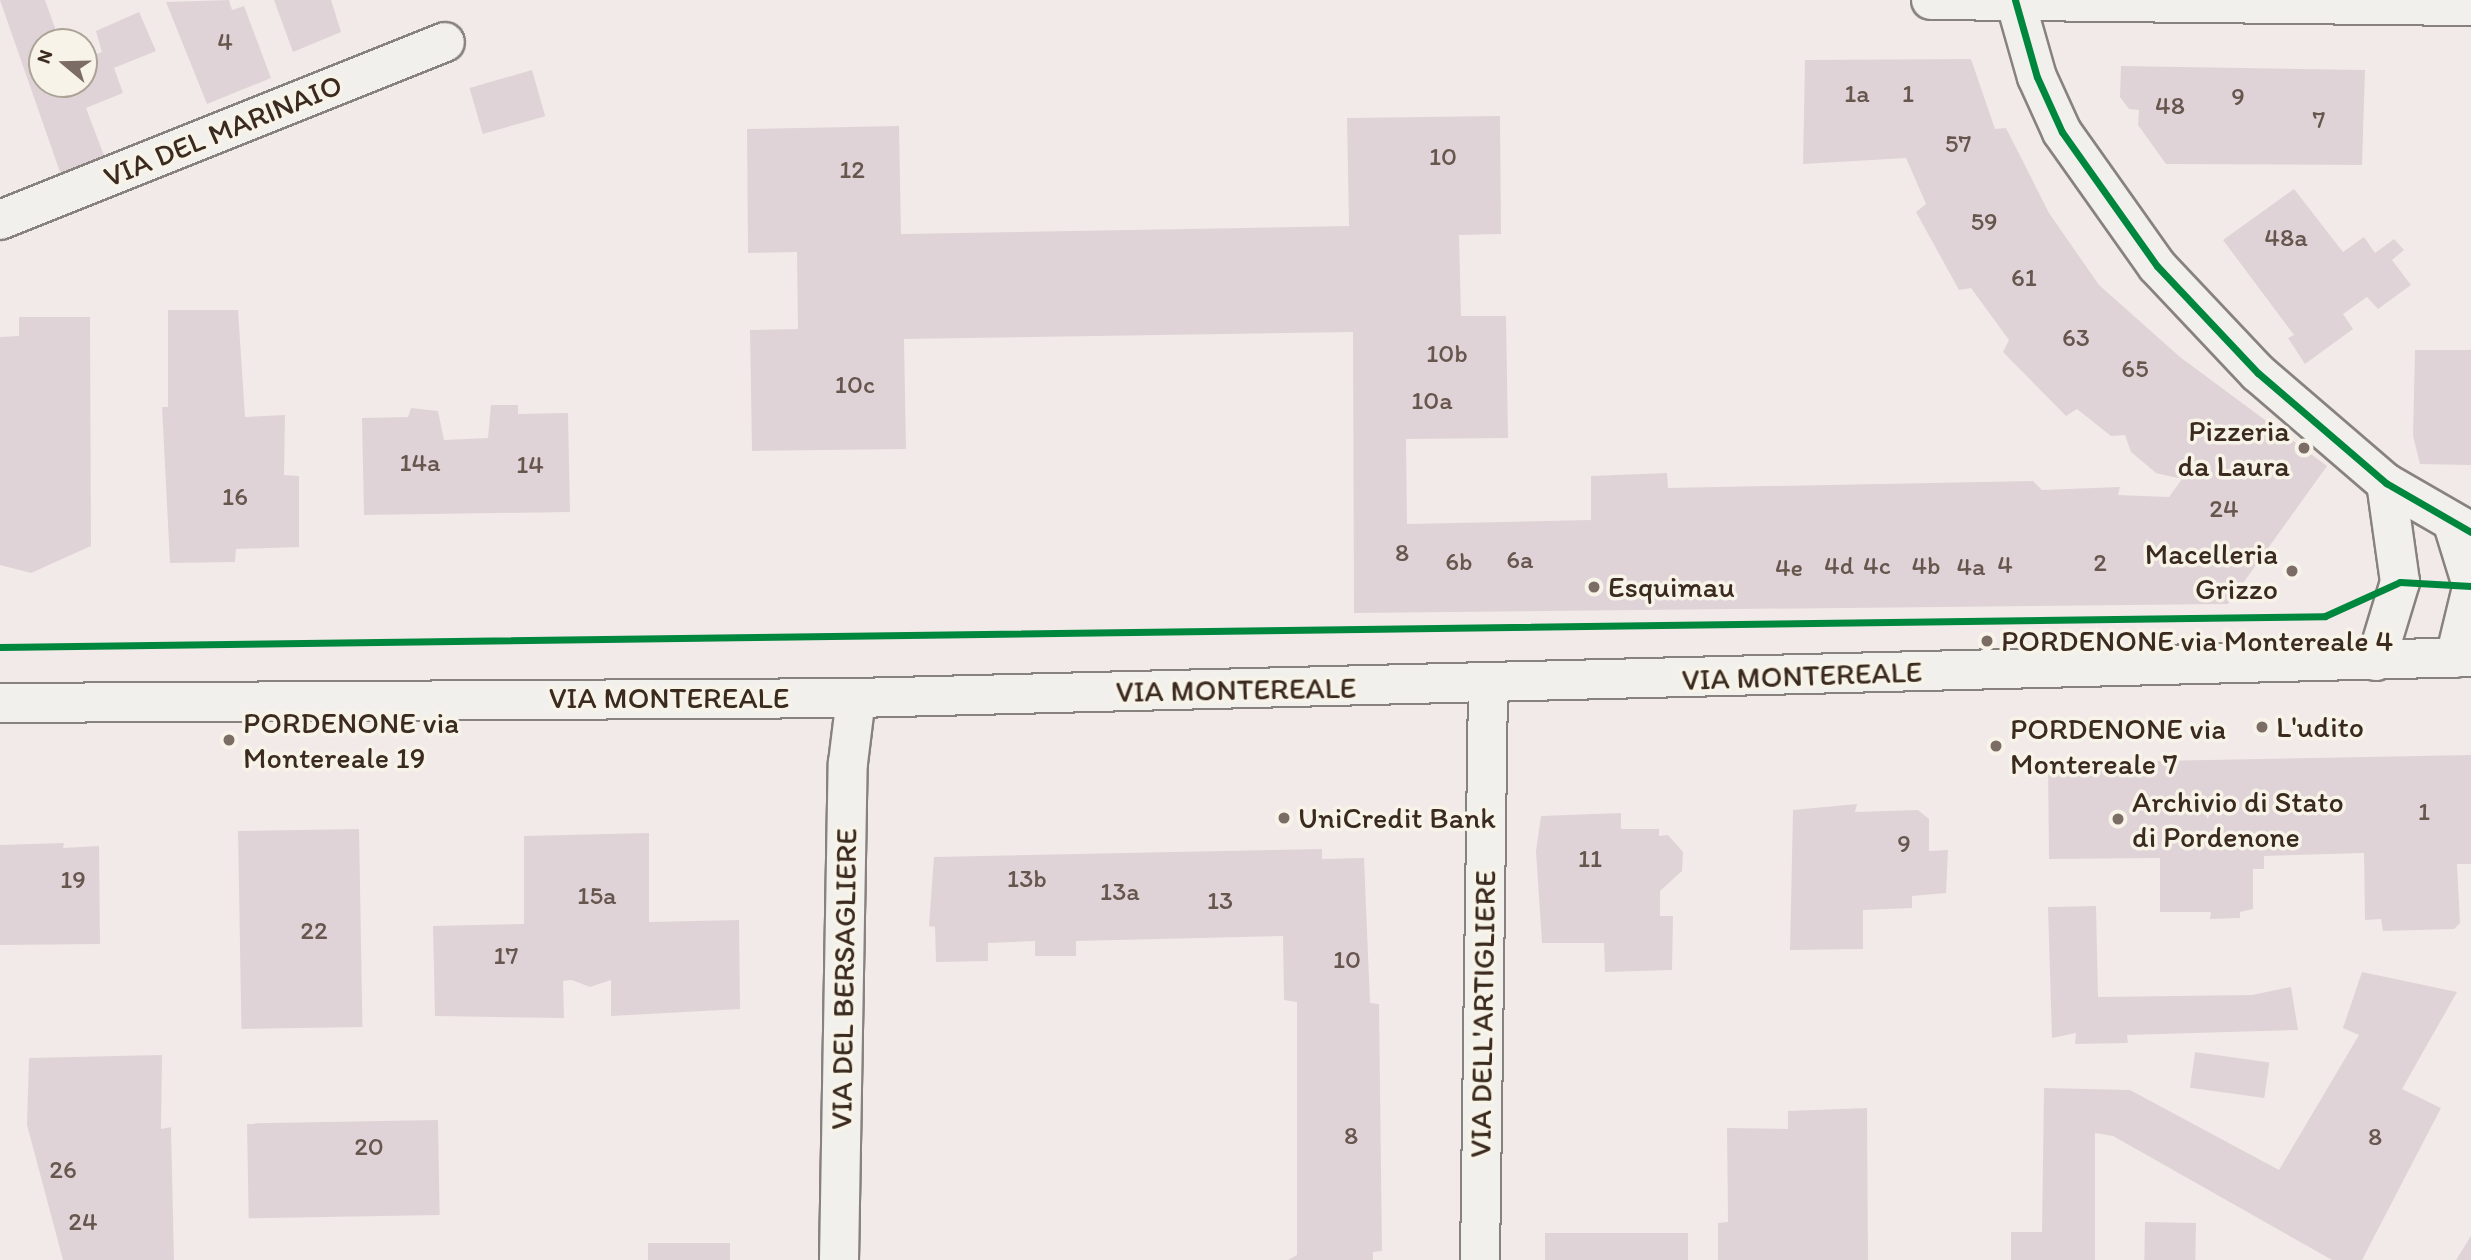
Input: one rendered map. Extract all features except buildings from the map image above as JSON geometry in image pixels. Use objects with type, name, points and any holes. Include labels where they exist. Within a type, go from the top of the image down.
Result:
[{"type":"street","points":[[1931,0],[2471,6]]},
{"type":"street","points":[[2016,2],[2062,132],[2157,266],[2258,373],[2386,483],[2462,528],[2471,582]]},
{"type":"street","name":"VIA DEL MARINAIO","points":[[0,219],[446,42]]},
{"type":"street","points":[[2376,661],[2400,582],[2386,483]]},
{"type":"street","points":[[2463,658],[2471,592]]},
{"type":"street","name":"VIA MONTEREALE","points":[[0,703],[856,698],[1488,685],[2463,658]]},
{"type":"street","name":"VIA DELL'ARTIGLIERE","points":[[1480,1260],[1488,685]]},
{"type":"street","name":"VIA DEL BERSAGLIERE","points":[[839,1260],[848,763],[856,698]]},
{"type":"cycle path","points":[[2015,0],[2037,77],[2062,132],[2157,266],[2258,373],[2386,483],[2471,532]]},
{"type":"cycle path","points":[[0,647],[2325,616],[2400,582],[2471,586]]},
{"type":"place","name":"Pizzeria da Laura","points":[[2304,448]]},
{"type":"place","name":"Macelleria Grizzo","points":[[2292,571]]},
{"type":"place","name":"Esquimau","points":[[1594,587]]},
{"type":"place","name":"PORDENONE via Montereale 4","points":[[1987,641]]},
{"type":"place","name":"L'udito","points":[[2262,727]]},
{"type":"place","name":"PORDENONE via Montereale 19","points":[[229,740]]},
{"type":"place","name":"PORDENONE via Montereale 7","points":[[1996,746]]},
{"type":"place","name":"UniCredit Bank","points":[[1284,818]]},
{"type":"place","name":"Archivio di Stato di Pordenone","points":[[2118,819]]}]
